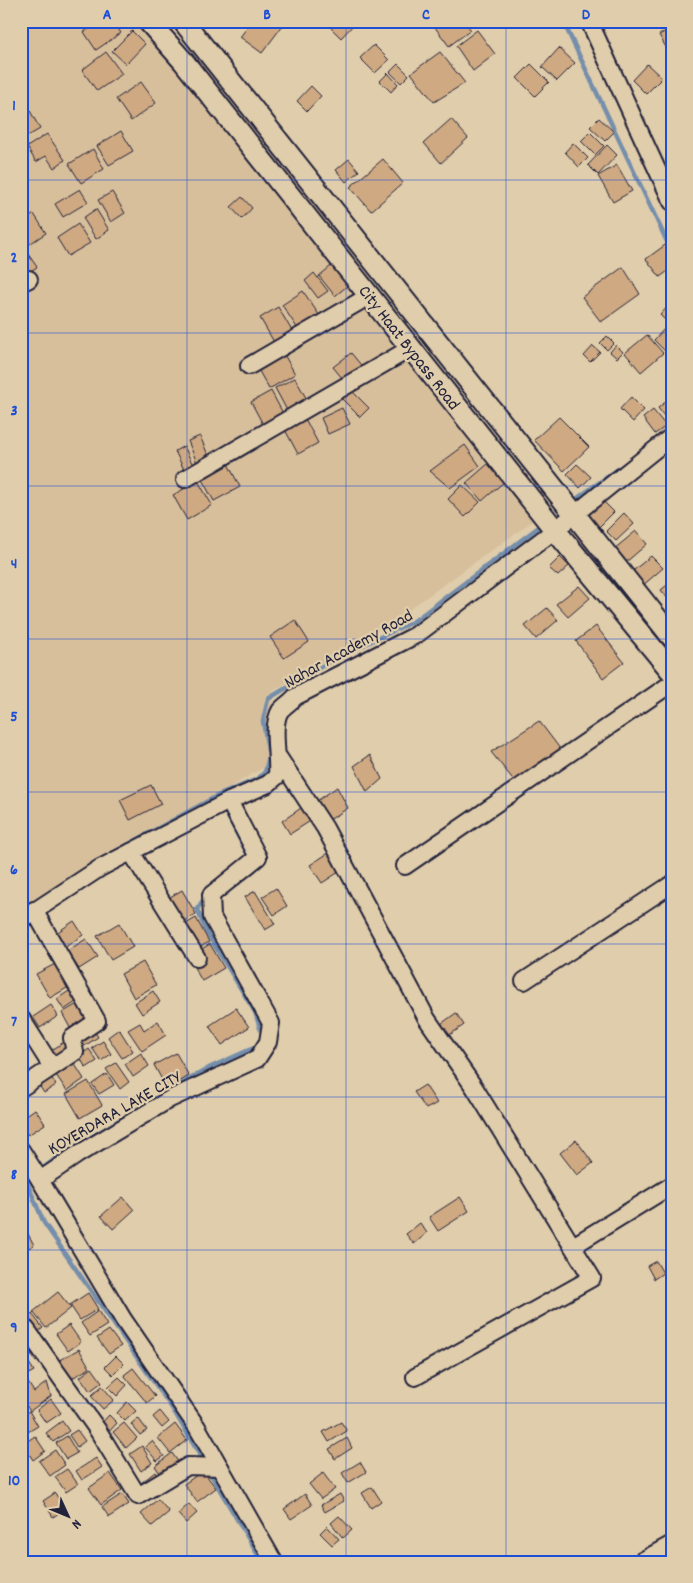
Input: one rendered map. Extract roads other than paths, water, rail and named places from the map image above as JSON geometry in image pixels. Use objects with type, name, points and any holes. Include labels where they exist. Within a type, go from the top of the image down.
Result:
[{"type":"main road","name":"City Haat Bypass Road","points":[[148,21],[184,62],[555,530],[672,672]]},
{"type":"main road","name":"City Haat Bypass Road","points":[[183,21],[672,637]]},
{"type":"street","points":[[589,21],[672,202]]},
{"type":"street","points":[[250,366],[369,296]]},
{"type":"street","points":[[185,479],[411,348]]},
{"type":"street","name":"Nahar Academy Road","points":[[28,915],[100,868],[229,801],[268,784],[277,776],[278,758],[275,729],[280,712],[294,695],[416,635],[555,530],[672,436]]},
{"type":"street","points":[[405,866],[672,683]]},
{"type":"street","points":[[278,758],[325,828],[427,1019],[474,1087],[592,1278],[415,1377]]},
{"type":"street","name":"KOYERDARA LAKE CITY","points":[[229,801],[258,857],[211,895],[212,917],[271,1022],[268,1042],[257,1059],[170,1099],[77,1155],[40,1180],[109,1296],[197,1427],[274,1562]]},
{"type":"street","points":[[131,852],[198,958]]},
{"type":"street","points":[[524,981],[672,884]]},
{"type":"street","points":[[21,1088],[75,1052],[72,1038],[97,1021],[28,915]]},
{"type":"street","points":[[21,1018],[52,1067]]},
{"type":"street","points":[[21,1150],[40,1180]]},
{"type":"street","points":[[572,1246],[672,1185]]},
{"type":"street","points":[[21,1332],[27,1330],[97,1429],[138,1496],[188,1466],[220,1468]]},
{"type":"street","points":[[640,1562],[672,1544]]},
{"type":"waterway","points":[[563,21],[670,248]]},
{"type":"waterway","points":[[572,502],[625,464]]},
{"type":"waterway","points":[[109,855],[217,796],[257,779],[265,772],[269,756],[263,721],[268,699],[332,660],[414,621],[544,523]]},
{"type":"waterway","points":[[224,809],[250,859]]},
{"type":"waterway","points":[[206,896],[197,909],[206,931],[255,1012],[262,1034]]},
{"type":"waterway","points":[[171,1090],[211,1067],[258,1046]]},
{"type":"waterway","points":[[39,1171],[58,1157],[145,1105]]},
{"type":"waterway","points":[[33,1175],[26,1180],[44,1223],[174,1411],[204,1462]]},
{"type":"waterway","points":[[209,1471],[262,1562]]}]
